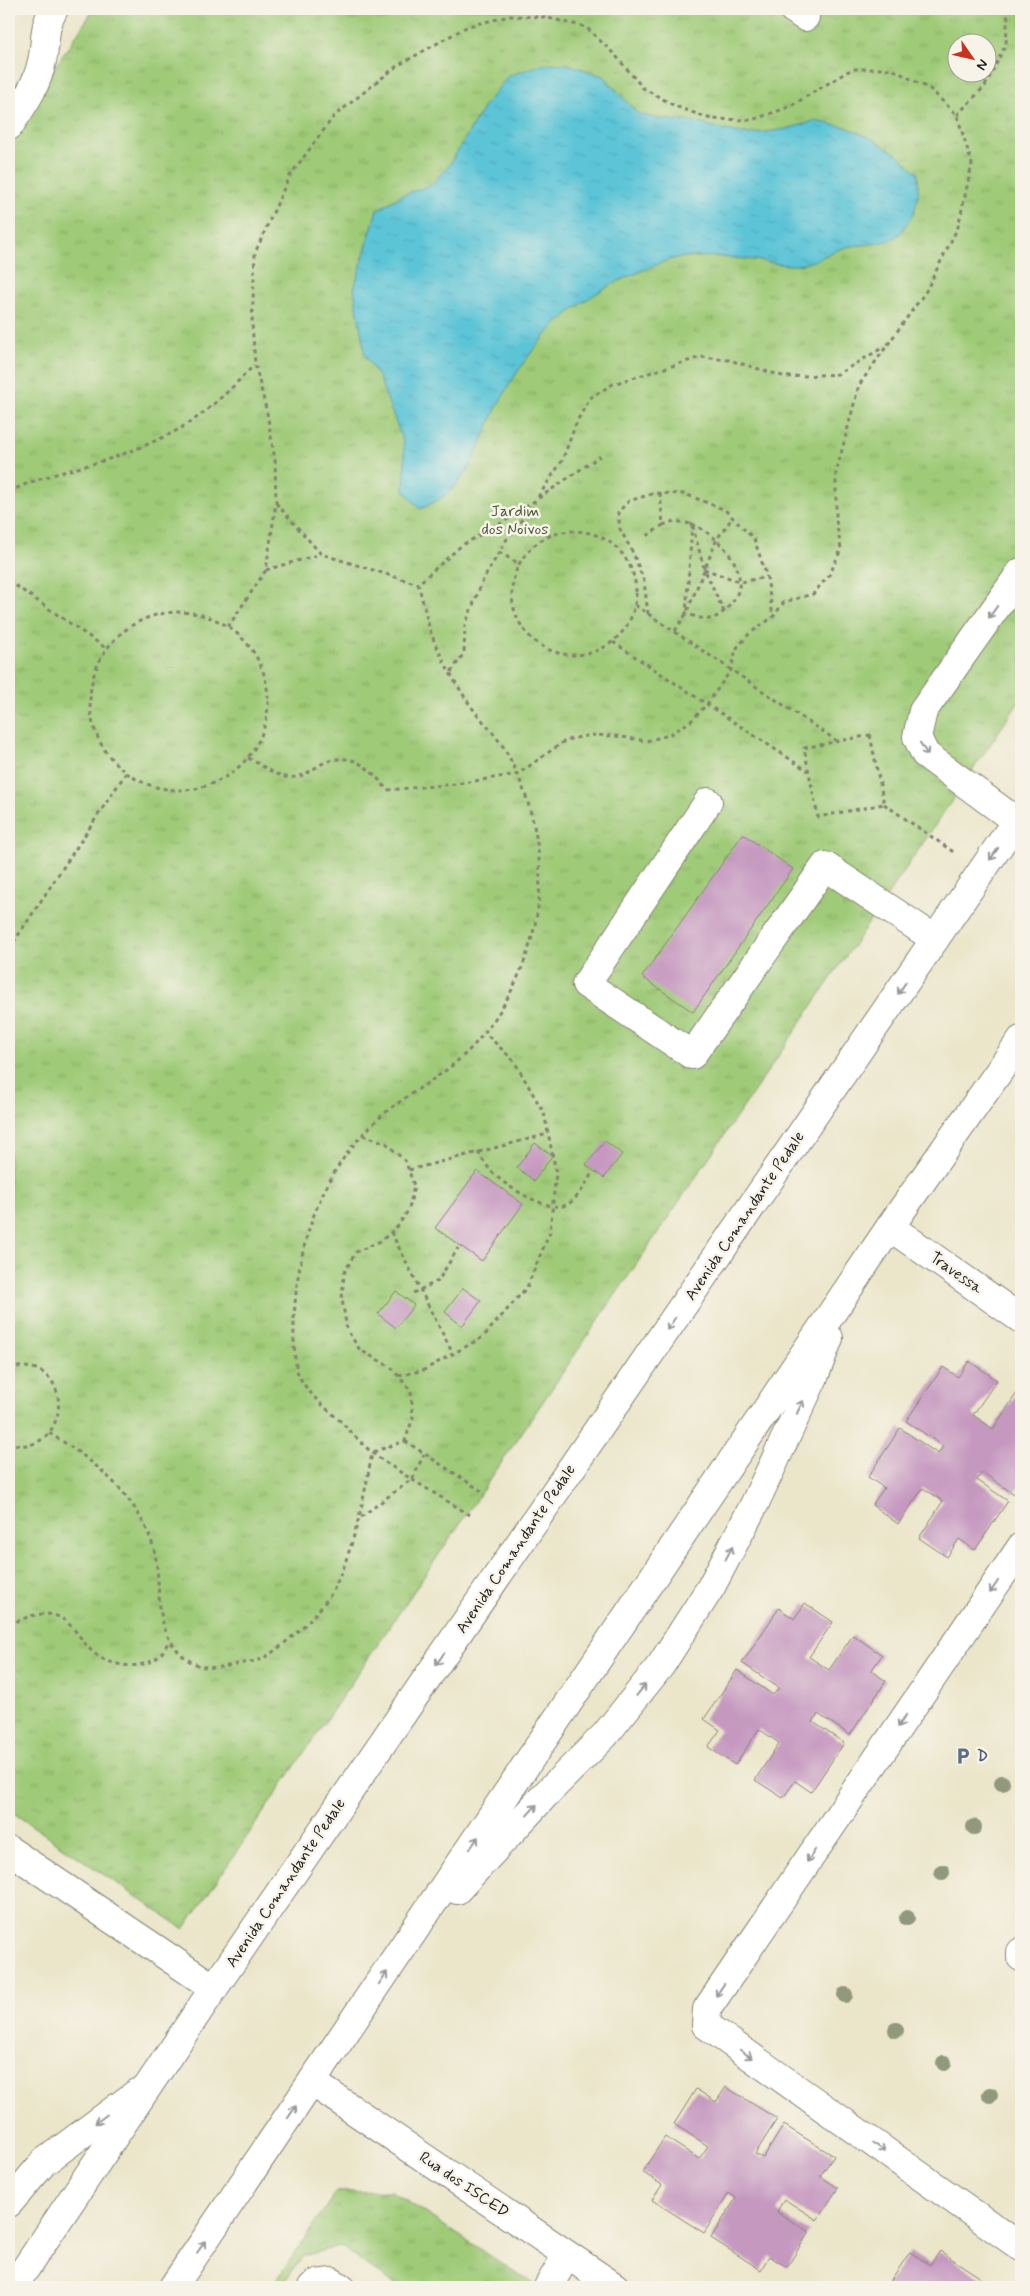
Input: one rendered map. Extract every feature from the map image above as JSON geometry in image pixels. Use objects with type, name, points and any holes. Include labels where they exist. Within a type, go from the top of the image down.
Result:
[{"type":"street","points":[[9,126],[35,87],[42,60],[46,22],[54,9]]},
{"type":"street","points":[[1019,817],[925,754],[917,736],[923,711],[1021,572]]},
{"type":"street","points":[[708,802],[586,984],[692,1056],[825,866],[935,939]]},
{"type":"street","name":"Avenida Comandante Pedale","points":[[13,2287],[154,2080],[214,1988],[1019,817]]},
{"type":"street","points":[[173,2287],[890,1226],[1021,1040]]},
{"type":"street","name":"Travessa","points":[[890,1226],[1021,1319]]},
{"type":"street","points":[[413,1933],[478,1870],[545,1795],[605,1735],[661,1666],[711,1587],[754,1505],[814,1377],[844,1296]]},
{"type":"street","points":[[1021,1547],[707,2009],[706,2025],[1021,2247]]},
{"type":"street","points":[[9,1850],[214,1988]]},
{"type":"street","points":[[1021,1952],[1021,1957]]},
{"type":"street","points":[[9,2203],[44,2162],[154,2080]]},
{"type":"street","name":"Rua dos ISCED","points":[[312,2082],[615,2287]]},
{"type":"street","points":[[548,2287],[567,2255]]},
{"type":"street","points":[[312,2287],[316,2284],[332,2282],[340,2287]]},
{"type":"path","points":[[956,115],[985,86],[1006,44],[1008,9]]},
{"type":"path","points":[[228,627],[266,570],[276,503],[275,460],[267,413],[255,364],[252,323],[255,253],[289,177],[334,116],[397,66],[468,26],[510,16],[544,17],[586,27],[616,56],[643,88],[675,106],[711,119],[752,120],[789,107],[852,69],[892,69],[930,89],[956,115],[972,164],[958,228],[926,291],[859,385],[836,473],[836,520],[842,549],[830,574],[813,594],[784,602],[772,617],[749,634],[736,649],[731,670],[707,704],[691,722],[669,735],[646,741],[616,736],[591,735],[566,740],[518,774],[456,784],[387,790],[362,763],[341,758],[320,765],[304,776],[285,777],[248,758]]},
{"type":"path","points":[[451,672],[464,653],[466,625],[483,580],[499,552],[562,461],[577,422],[590,398],[613,384],[701,357],[729,360],[786,377],[838,374],[885,347]]},
{"type":"path","points":[[9,492],[24,484],[70,468],[106,460],[150,442],[191,422],[226,394],[255,364]]},
{"type":"path","points":[[418,584],[462,545],[510,518],[600,456]]},
{"type":"path","points":[[648,614],[644,582],[633,553],[620,529],[618,512],[629,501],[660,493],[685,494],[725,510],[754,539],[767,577],[772,617]]},
{"type":"path","points":[[660,493],[663,525]]},
{"type":"path","points":[[276,503],[321,554],[418,584]]},
{"type":"path","points":[[675,632],[686,614],[717,539],[733,518]]},
{"type":"path","points":[[647,536],[663,525],[674,521],[692,524],[717,539],[732,557],[741,582],[736,598],[724,612],[709,619],[686,614]]},
{"type":"path","points":[[692,524],[704,568],[724,612]]},
{"type":"path","points":[[686,614],[692,524]]},
{"type":"path","points":[[565,531],[585,531],[604,537],[621,551],[633,570],[637,590],[634,612],[624,632],[608,646],[587,655],[565,656],[544,649],[529,637],[518,621],[512,602],[512,582],[518,564],[530,548],[547,537],[565,531]]},
{"type":"path","points":[[499,552],[518,564]]},
{"type":"path","points":[[266,570],[321,554]]},
{"type":"path","points":[[704,568],[741,582],[767,577]]},
{"type":"path","points":[[9,581],[107,650]]},
{"type":"path","points":[[418,584],[432,634],[451,672],[466,700],[503,746],[518,774],[533,822],[540,863],[538,906],[529,950],[511,992],[485,1033],[451,1066],[413,1091],[377,1120],[347,1152],[324,1188],[308,1233],[295,1284],[294,1335],[299,1375],[324,1406],[372,1453],[470,1515]]},
{"type":"path","points":[[635,605],[838,742]]},
{"type":"path","points":[[183,611],[213,617],[228,627],[240,634],[259,659],[268,688],[267,720],[256,748],[237,770],[213,785],[186,791],[158,789],[132,778],[110,760],[96,735],[90,708],[92,680],[107,650],[124,630],[152,616],[183,611]]},
{"type":"path","points":[[613,642],[809,772]]},
{"type":"path","points":[[884,804],[818,817],[804,748],[870,735],[884,804],[982,871]]},
{"type":"path","points":[[9,949],[126,773]]},
{"type":"path","points":[[399,1376],[424,1370],[483,1337],[527,1287],[550,1232],[556,1172],[544,1113],[514,1061],[485,1033]]},
{"type":"path","points":[[363,1134],[386,1142],[406,1162],[414,1186],[409,1209],[398,1226],[381,1241],[356,1252],[344,1273],[342,1299],[347,1330],[360,1350],[392,1367],[411,1391],[412,1418],[405,1441]]},
{"type":"path","points":[[409,1170],[548,1134]]},
{"type":"path","points":[[478,1152],[492,1173],[511,1187],[533,1200],[553,1206],[566,1206],[577,1196],[593,1172]]},
{"type":"path","points":[[390,1232],[453,1354]]},
{"type":"path","points":[[413,1293],[438,1281],[458,1248]]},
{"type":"path","points":[[9,1368],[19,1366],[32,1367],[43,1373],[53,1382],[58,1394],[60,1408],[57,1421],[49,1433],[38,1441],[25,1444],[9,1443]]},
{"type":"path","points":[[49,1433],[83,1454],[110,1476],[134,1505],[152,1541],[159,1580],[161,1620],[170,1640],[182,1655],[199,1665],[215,1669],[260,1660],[288,1641],[314,1615],[334,1588],[360,1517],[372,1453]]},
{"type":"path","points":[[372,1453],[405,1441]]},
{"type":"path","points":[[405,1441],[483,1492]]},
{"type":"path","points":[[360,1517],[413,1478],[424,1454]]},
{"type":"path","points":[[9,1625],[32,1615],[52,1614],[70,1623],[81,1639],[96,1654],[119,1665],[140,1666],[159,1656],[170,1640]]},
{"type":"green space","name":"Jardim dos Noivos","points":[[94,9],[1021,9],[1021,699],[184,1929],[9,1810],[9,135]]},
{"type":"green space","points":[[391,2191],[538,2287],[399,2287],[340,2246],[303,2256],[281,2287],[272,2287],[336,2192]]},
{"type":"water","points":[[546,63],[568,64],[604,76],[637,113],[658,119],[696,122],[724,130],[751,134],[786,129],[815,121],[846,127],[873,139],[898,155],[918,173],[918,196],[915,210],[900,234],[891,240],[843,248],[807,263],[786,265],[735,258],[678,258],[639,272],[593,295],[557,324],[526,359],[499,403],[470,466],[454,488],[444,496],[420,509],[404,490],[405,463],[403,441],[379,378],[365,355],[354,289],[377,210],[402,195],[431,185],[448,167],[485,105],[508,76]]},
{"type":"building","points":[[743,834],[793,869],[693,1012],[642,977]]},
{"type":"building","points":[[605,1141],[622,1154],[604,1178],[586,1165]]},
{"type":"building","points":[[535,1143],[552,1156],[534,1181],[517,1167]]},
{"type":"building","points":[[477,1171],[523,1204],[482,1261],[435,1228]]},
{"type":"building","points":[[463,1288],[481,1301],[462,1326],[445,1312]]},
{"type":"building","points":[[396,1291],[414,1305],[396,1328],[378,1314]]},
{"type":"building","points":[[969,1361],[997,1380],[973,1415],[993,1429],[1017,1393],[1021,1396],[1021,1483],[1014,1494],[982,1472],[977,1480],[1008,1501],[975,1550],[959,1539],[947,1557],[919,1538],[943,1501],[923,1488],[898,1524],[872,1505],[884,1488],[868,1477],[900,1428],[938,1454],[943,1446],[906,1421],[943,1367],[958,1377]]},
{"type":"building","points":[[805,1603],[833,1622],[809,1657],[829,1670],[853,1635],[882,1655],[871,1671],[886,1681],[850,1735],[818,1714],[813,1722],[844,1743],[811,1792],[795,1781],[783,1798],[755,1780],[779,1743],[759,1729],[735,1765],[708,1747],[720,1730],[704,1719],[737,1670],[773,1695],[779,1688],[742,1663],[779,1608],[794,1619]]},
{"type":"building","points":[[726,2087],[777,2119],[755,2154],[763,2158],[784,2125],[834,2156],[820,2176],[838,2188],[817,2220],[784,2199],[777,2212],[809,2232],[787,2267],[769,2256],[761,2270],[711,2238],[736,2198],[729,2193],[704,2233],[652,2200],[662,2185],[642,2172],[665,2137],[699,2159],[708,2146],[674,2124],[696,2089],[716,2102]]},
{"type":"building","points":[[940,2251],[990,2284],[988,2287],[886,2287],[910,2252],[930,2265]]},
{"type":"place","name":"D","points":[[963,1756]]}]
